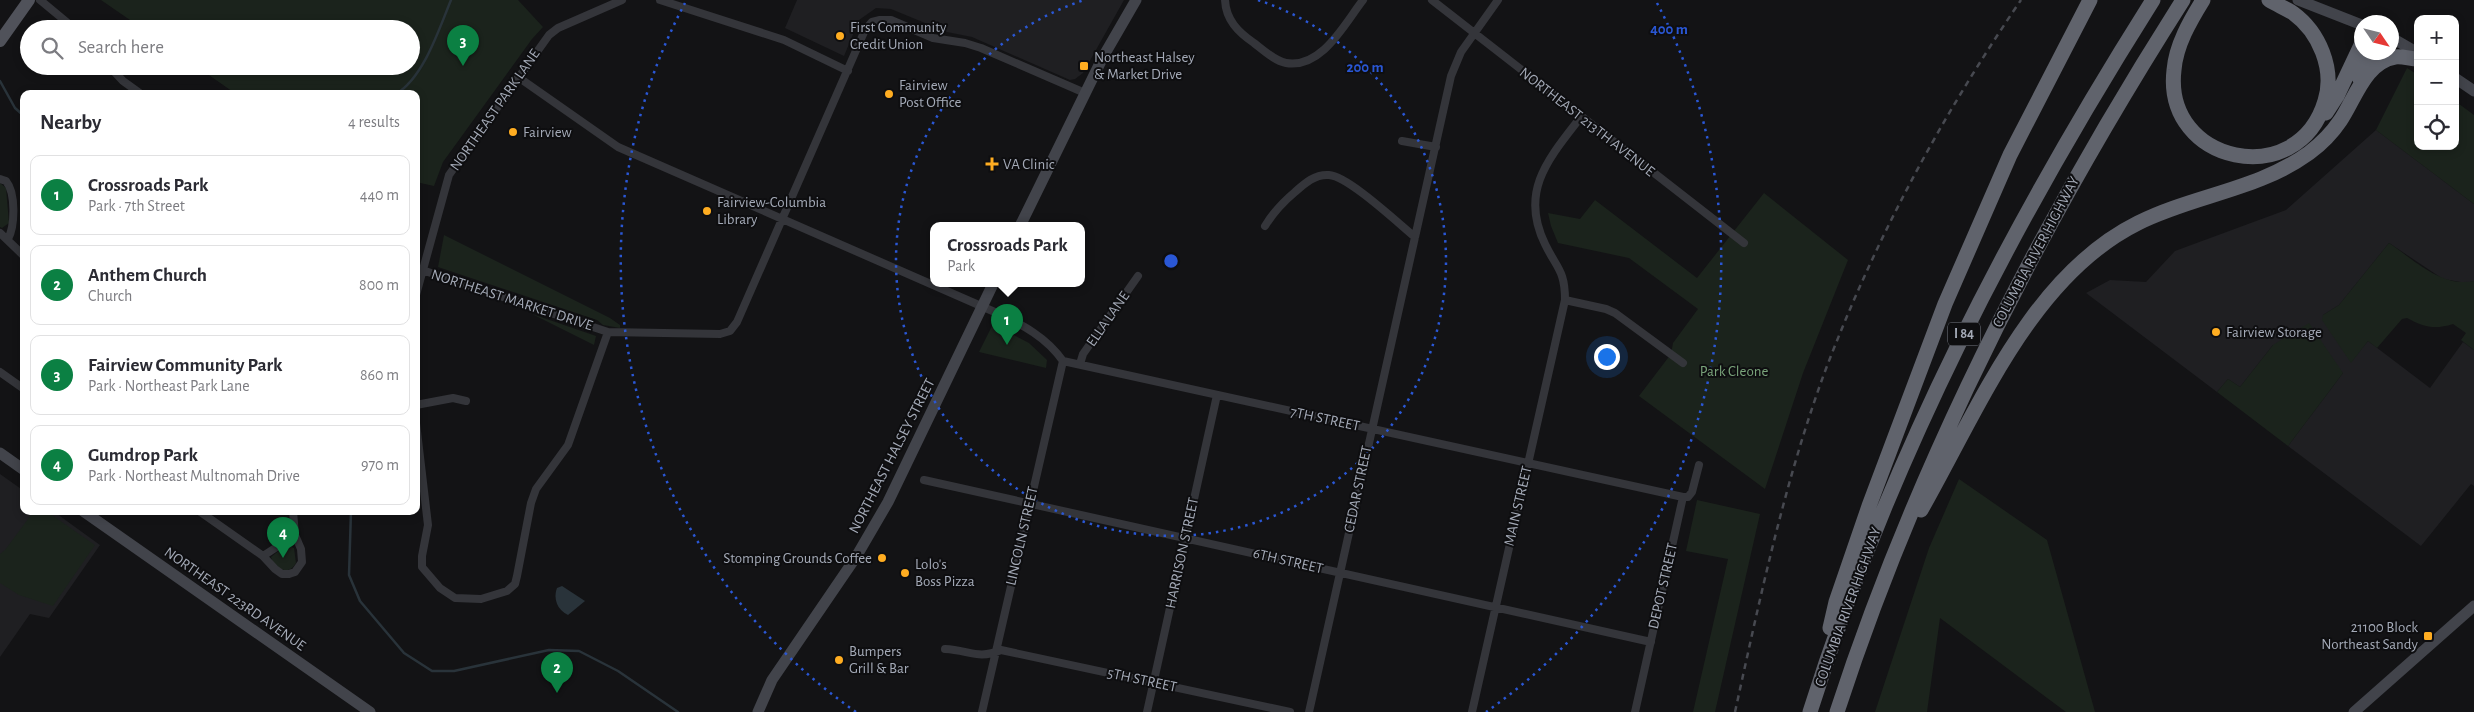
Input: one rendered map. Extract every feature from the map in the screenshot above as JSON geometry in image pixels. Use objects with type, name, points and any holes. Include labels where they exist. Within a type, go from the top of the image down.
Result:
[{"type":"highway","points":[[1817,689],[1836,602],[1879,480],[1945,304],[2010,155],[2090,0]]},
{"type":"highway","name":"COLUMBIA RIVER HIGHWAY","points":[[1810,712],[1880,519],[1952,357],[2030,206],[2087,107],[2153,0]]},
{"type":"highway","name":"COLUMBIA RIVER HIGHWAY","points":[[1837,712],[1888,568],[1950,423],[2007,306],[2076,176],[2183,0]]},
{"type":"highway","points":[[2203,0],[2185,32],[2174,69],[2173,85],[2185,122],[2204,142],[2227,153],[2256,157],[2282,151],[2304,137],[2330,108],[2354,60]]},
{"type":"highway","points":[[2269,0],[2302,22],[2311,32],[2323,54],[2328,84],[2323,107],[2314,126]]},
{"type":"highway","points":[[2358,88],[2373,70],[2386,60],[2402,57],[2414,58]]},
{"type":"highway","points":[[1888,568],[1969,422],[2024,330],[2051,292],[2072,268],[2105,242],[2147,219],[2254,182],[2298,161],[2321,143],[2339,123],[2358,88],[2367,60]]},
{"type":"main road","points":[[0,41],[28,0]]},
{"type":"main road","points":[[1022,222],[1085,93],[1136,0]]},
{"type":"main road","points":[[2298,0],[2354,21]]},
{"type":"main road","points":[[2399,42],[2414,51]]},
{"type":"main road","points":[[2459,81],[2474,91]]},
{"type":"main road","name":"NORTHEAST HALSEY STREET","points":[[758,712],[772,680],[852,564],[888,502],[992,287]]},
{"type":"main road","points":[[0,453],[20,467]]},
{"type":"main road","name":"NORTHEAST 223RD AVENUE","points":[[89,515],[370,712]]},
{"type":"main road","points":[[2354,712],[2474,606]]},
{"type":"street","points":[[40,0],[64,20]]},
{"type":"street","name":"NORTHEAST PARK LANE","points":[[420,270],[449,175],[544,40],[558,28],[622,0]]},
{"type":"street","points":[[660,0],[784,40],[848,71]]},
{"type":"street","points":[[1225,0],[1227,15],[1241,34],[1275,58],[1286,63],[1297,63],[1319,54],[1363,0]]},
{"type":"street","name":"NORTHEAST 213TH AVENUE","points":[[1432,0],[1580,118],[1744,243]]},
{"type":"street","name":"CEDAR STREET","points":[[1309,712],[1451,76],[1461,52],[1498,0]]},
{"type":"street","points":[[783,219],[865,30],[872,22],[890,20],[933,38],[965,43],[981,48],[1085,93]]},
{"type":"street","points":[[118,75],[134,90]]},
{"type":"street","points":[[518,77],[618,146],[930,283]]},
{"type":"street","name":"MAIN STREET","points":[[1472,712],[1565,300],[1565,286],[1561,271],[1546,247],[1538,227],[1535,195],[1545,164],[1580,118]]},
{"type":"street","points":[[1402,141],[1436,148]]},
{"type":"street","points":[[1265,226],[1276,210],[1304,184],[1315,177],[1331,175],[1356,189],[1415,237]]},
{"type":"street","points":[[0,179],[6,181],[10,189],[14,225],[8,239]]},
{"type":"street","name":"NORTHEAST MARKET DRIVE","points":[[420,270],[608,332],[720,334],[730,331],[737,322],[783,219]]},
{"type":"street","points":[[0,233],[20,252]]},
{"type":"street","name":"ELLA LANE","points":[[1080,364],[1083,354],[1138,276]]},
{"type":"street","points":[[939,287],[1034,332],[1046,341],[1063,361]]},
{"type":"street","points":[[1565,300],[1606,309],[1615,313],[1682,363]]},
{"type":"street","points":[[420,457],[428,525],[422,556],[422,567],[440,588],[454,598],[481,599],[507,591],[515,584],[531,503],[536,490],[568,445],[608,332]]},
{"type":"street","name":"7TH STREET","points":[[1063,361],[1683,497]]},
{"type":"street","name":"LINCOLN STREET","points":[[982,712],[1063,361]]},
{"type":"street","points":[[0,372],[20,386]]},
{"type":"street","name":"HARRISON STREET","points":[[1147,712],[1217,395]]},
{"type":"street","points":[[420,405],[453,398],[466,401]]},
{"type":"street","name":"DEPOT STREET","points":[[1635,712],[1683,497],[1688,497],[1692,492],[1699,465]]},
{"type":"street","name":"6TH STREET","points":[[924,480],[1029,505],[1651,642]]},
{"type":"street","points":[[206,515],[263,556],[268,563],[282,574],[295,572],[302,562],[302,555],[295,535],[293,515]]},
{"type":"street","points":[[263,556],[295,535]]},
{"type":"street","name":"5TH STREET","points":[[945,649],[961,650],[984,657],[1002,650],[1290,712]]},
{"type":"shaded area","points":[[797,0],[1124,0],[1083,73],[1070,80],[972,37],[947,32],[891,9],[876,8],[859,20],[844,56],[785,28]]},
{"type":"shaded area","name":"Fairview Storage","points":[[2376,130],[2474,204],[2474,281],[2466,283],[2443,279],[2389,243],[2339,305],[2323,315],[2351,362],[2368,341],[2430,388],[2463,342],[2474,350],[2474,486],[2471,484],[2421,546],[2288,446],[2343,373],[2273,345],[2240,387],[2228,379],[2217,392],[2086,293],[2110,280],[2146,282],[2175,251],[2286,210]]},
{"type":"shaded area","points":[[0,474],[20,488],[20,515],[59,515],[100,545],[49,618],[30,614],[0,657]]},
{"type":"shaded area","points":[[562,586],[585,601],[568,615],[561,610],[556,600],[557,588]]},
{"type":"green space","points":[[101,0],[518,0],[543,27],[532,39],[443,162],[434,186],[420,183],[420,90],[230,90],[209,75],[420,75],[420,20],[130,20]]},
{"type":"green space","points":[[2407,68],[2414,72],[2414,150],[2459,150],[2459,104],[2474,115],[2474,204],[2376,130]]},
{"type":"green space","points":[[0,183],[6,188],[9,223],[2,228],[0,227]]},
{"type":"green space","name":"Park Cleone","points":[[1764,193],[1848,260],[1803,373],[1765,489],[1639,396],[1671,354],[1673,343],[1698,309],[1629,258],[1558,243],[1548,213],[1580,219],[1595,200],[1697,278]]},
{"type":"green space","points":[[444,235],[610,318],[620,325],[620,328],[603,325],[597,320],[438,267]]},
{"type":"green space","points":[[2389,243],[2440,277],[2462,282],[2474,281],[2474,350],[2461,340],[2466,333],[2453,324],[2429,327],[2407,318],[2402,319],[2377,348],[2368,341],[2351,363],[2322,320],[2323,315],[2339,305]]},
{"type":"green space","points":[[532,314],[596,336],[594,345]]},
{"type":"green space","points":[[2309,323],[2343,373],[2288,446],[2217,392],[2228,379],[2240,387],[2273,345]]},
{"type":"green space","points":[[993,324],[1029,343],[1047,360],[1046,368],[979,352]]},
{"type":"green space","points":[[1959,479],[2047,540],[2095,712],[2066,712],[1940,618],[1927,712],[1875,712],[1929,548]]},
{"type":"green space","points":[[1697,500],[1760,514],[1715,712],[1693,712],[1728,559],[1686,551]]},
{"type":"green space","points":[[31,515],[52,515],[95,545],[53,606],[19,595],[0,583],[0,554]]},
{"type":"green space","points":[[286,545],[294,548],[296,563],[288,570],[276,566],[271,557]]},
{"type":"waterway","points":[[420,68],[430,52],[451,0]]},
{"type":"waterway","points":[[401,90],[416,75]]},
{"type":"waterway","points":[[0,81],[15,108],[20,112]]},
{"type":"waterway","points":[[351,515],[349,575],[360,601],[404,653],[432,671],[454,671],[549,650],[579,651],[618,671],[678,712]]},
{"type":"railway","points":[[1735,712],[1785,499],[1824,374],[1865,276],[1911,181],[1964,89],[2021,0]]},
{"type":"place","name":"First Community Credit Union","points":[[840,36]]},
{"type":"place","name":"Fairview Community Park","points":[[463,66]]},
{"type":"place","name":"Northeast Halsey & Market Drive","points":[[1084,66]]},
{"type":"place","name":"Fairview Post Office","points":[[889,94]]},
{"type":"place","name":"Fairview","points":[[513,132]]},
{"type":"place","name":"VA Clinic","points":[[992,164]]},
{"type":"place","name":"Fairview-Columbia Library","points":[[707,211]]},
{"type":"place","name":"Fairview Storage","points":[[2216,332]]},
{"type":"place","name":"Crossroads Park","points":[[1007,345]]},
{"type":"place","name":"Gumdrop Park","points":[[283,558]]},
{"type":"place","name":"Stomping Grounds Coffee","points":[[882,558]]},
{"type":"place","name":"Lolo's Boss Pizza","points":[[905,573]]},
{"type":"place","name":"21100 Block Northeast Sandy","points":[[2428,636]]},
{"type":"place","name":"Bumpers Grill & Bar","points":[[839,660]]},
{"type":"place","name":"Anthem Church","points":[[557,693]]}]
